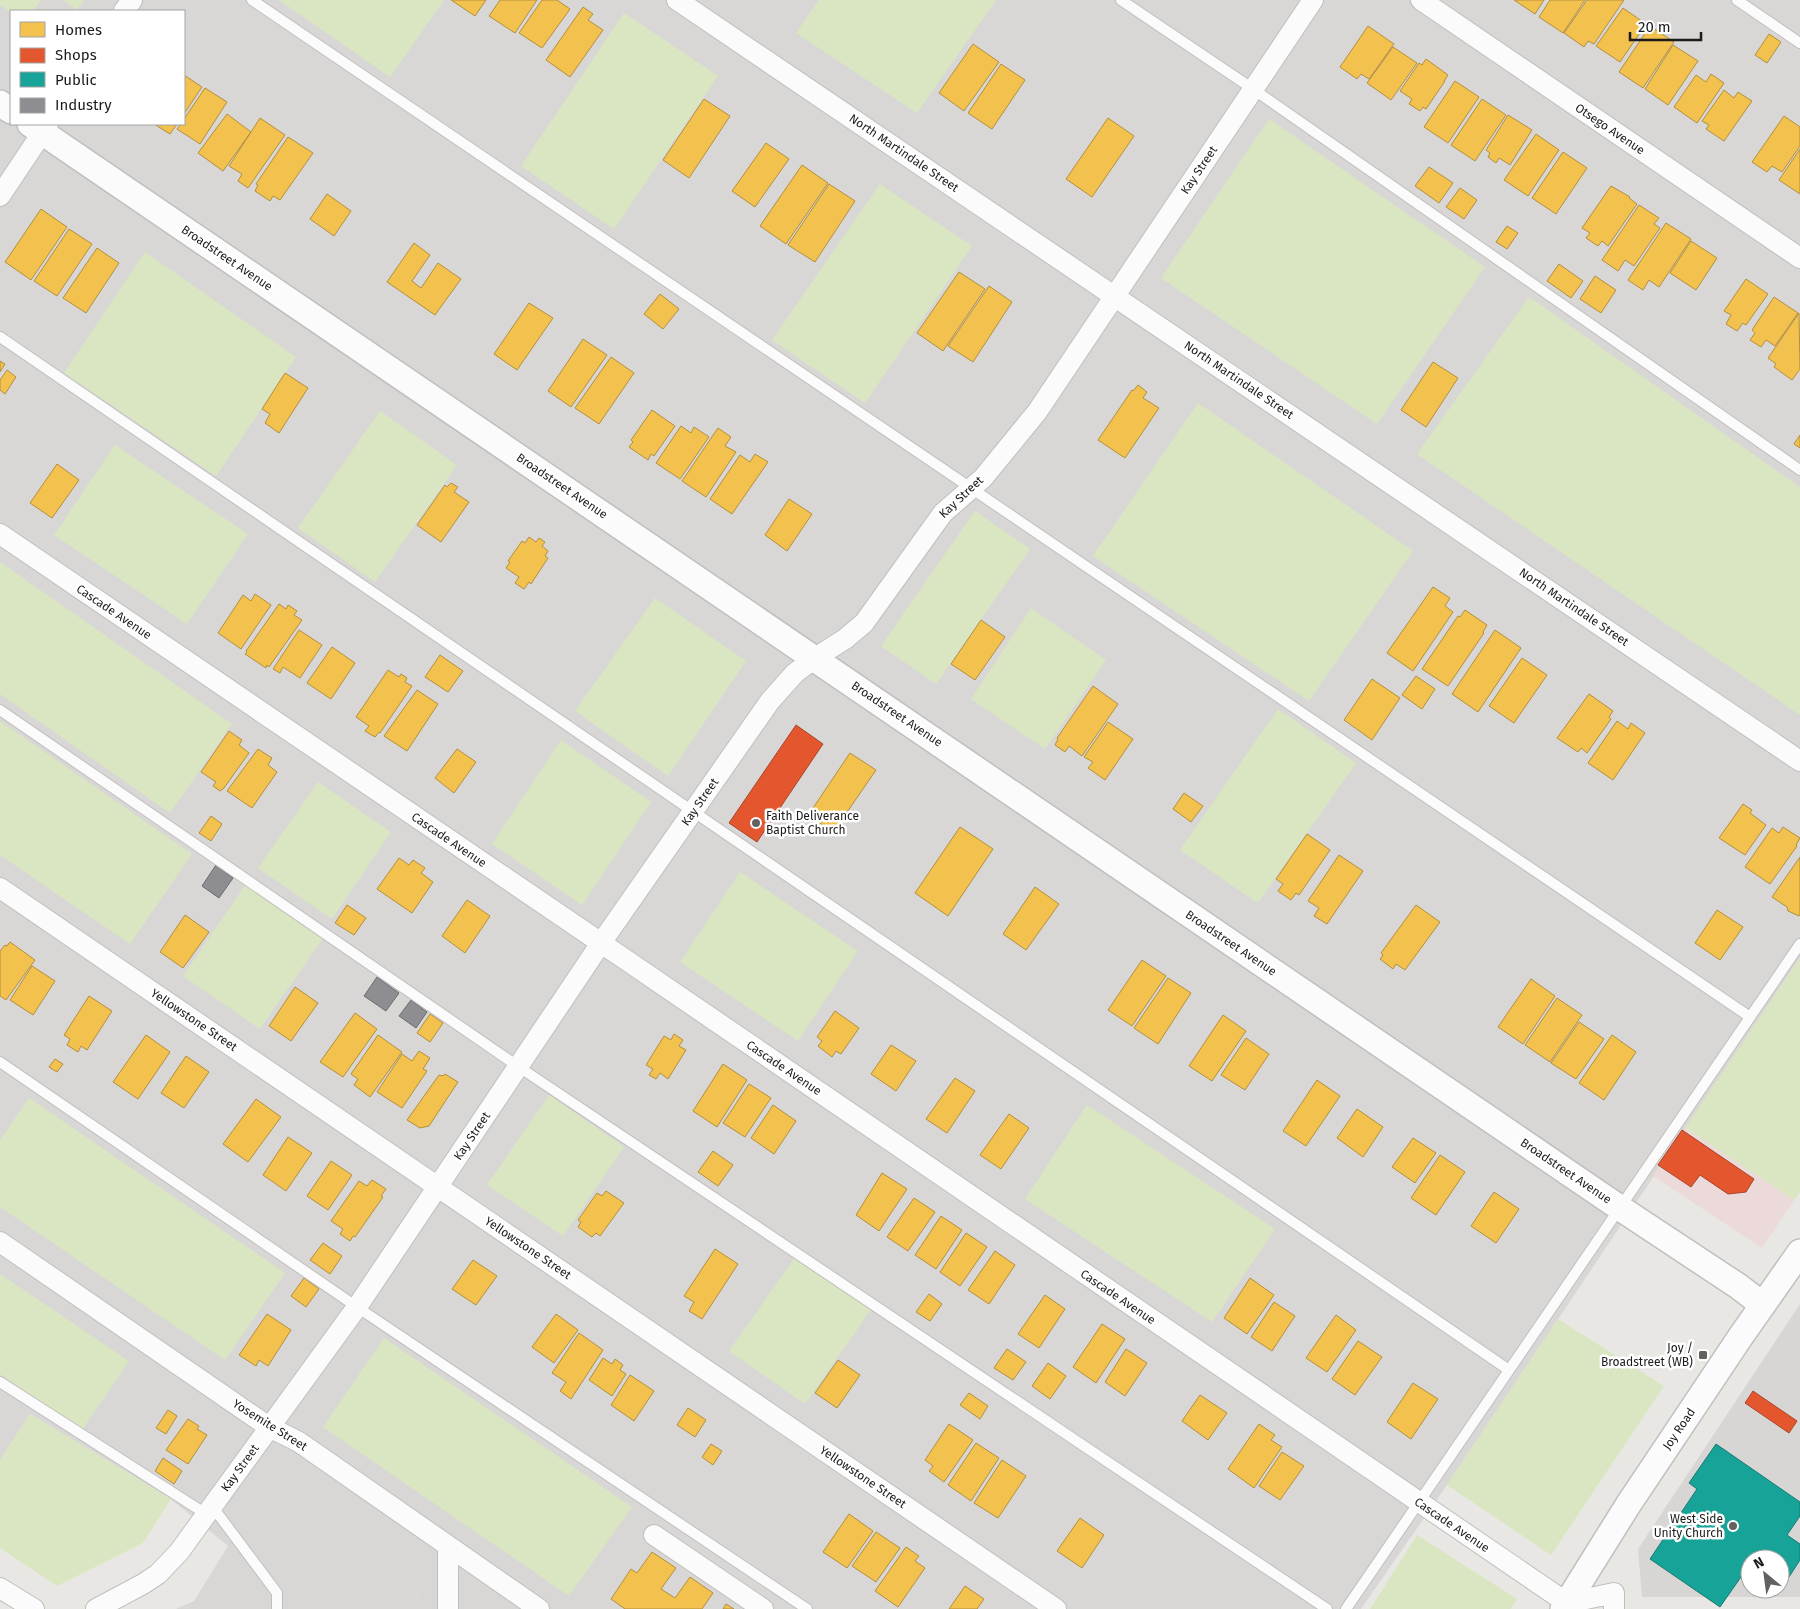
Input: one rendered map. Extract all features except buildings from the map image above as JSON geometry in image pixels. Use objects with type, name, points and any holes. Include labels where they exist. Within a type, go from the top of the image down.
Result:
[{"type":"street","name":"North Martindale Street","points":[[677,0],[1800,761]]},
{"type":"street","name":"Kay Street","points":[[96,1609],[158,1574],[179,1552],[357,1307],[518,1066],[770,701],[795,673],[814,658],[845,639],[864,623],[932,526],[943,513],[984,478],[1037,412],[1313,0]]},
{"type":"street","name":"Otsego Avenue","points":[[1421,0],[1800,258]]},
{"type":"street","points":[[0,196],[40,127]]},
{"type":"street","name":"Broadstreet Avenue","points":[[40,127],[814,658],[1620,1208],[1738,1286],[1762,1305]]},
{"type":"street","name":"Cascade Avenue","points":[[0,534],[602,943],[1419,1503],[1565,1606]]},
{"type":"street","name":"Yellowstone Street","points":[[0,888],[1056,1609]]},
{"type":"street","name":"Yosemite Street","points":[[0,1242],[269,1427],[299,1442],[539,1609]]},
{"type":"street","name":"Joy Road","points":[[1565,1606],[1628,1506],[1762,1305],[1800,1252]]},
{"type":"street","points":[[654,1535],[763,1609]]},
{"type":"street","points":[[448,1547],[448,1609]]},
{"type":"street","points":[[0,1588],[34,1609]]},
{"type":"street","points":[[1565,1606],[1614,1593],[1614,1609]]},
{"type":"lane","points":[[252,0],[1750,1017]]},
{"type":"lane","points":[[1121,0],[1800,470]]},
{"type":"lane","points":[[1737,0],[1800,43]]},
{"type":"lane","points":[[0,337],[1509,1370]]},
{"type":"lane","points":[[0,710],[518,1066],[1327,1609]]},
{"type":"lane","points":[[1346,1609],[1800,944]]},
{"type":"lane","points":[[0,1062],[357,1307],[807,1609]]},
{"type":"lane","points":[[0,1382],[209,1510],[277,1593],[277,1609]]},
{"type":"shaded area","points":[[0,0],[1800,0],[1800,958],[1447,1485],[1361,1609],[176,1609],[194,1601],[228,1546],[171,1499],[30,1414],[0,1460]]},
{"type":"shaded area","points":[[1685,1128],[1794,1200],[1762,1248],[1653,1176]]},
{"type":"shaded area","points":[[1800,1304],[1800,1597],[1790,1597],[1790,1549],[1740,1549],[1740,1597],[1642,1597],[1638,1549]]},
{"type":"shaded area","points":[[286,1468],[419,1558],[420,1600],[291,1600],[290,1554],[244,1529]]},
{"type":"green space","points":[[0,0],[41,0],[34,10],[10,10],[10,12],[0,5]]},
{"type":"green space","points":[[63,0],[84,0],[77,10]]},
{"type":"green space","points":[[279,0],[444,0],[390,77]]},
{"type":"green space","points":[[819,0],[996,0],[917,113],[796,33]]},
{"type":"green space","points":[[624,13],[718,76],[614,229],[521,166]]},
{"type":"green space","points":[[1269,119],[1485,267],[1377,424],[1161,278]]},
{"type":"green space","points":[[880,184],[972,246],[865,403],[772,340]]},
{"type":"green space","points":[[145,252],[296,357],[216,476],[64,373]]},
{"type":"green space","points":[[1529,297],[1800,487],[1800,715],[1417,454]]},
{"type":"green space","points":[[1198,403],[1413,551],[1309,701],[1093,556]]},
{"type":"green space","points":[[380,411],[457,465],[375,582],[298,528]]},
{"type":"green space","points":[[115,445],[248,534],[187,624],[54,535]]},
{"type":"green space","points":[[975,511],[1030,549],[936,684],[881,646]]},
{"type":"green space","points":[[0,562],[232,724],[170,813],[0,694]]},
{"type":"green space","points":[[655,598],[746,661],[668,776],[575,711]]},
{"type":"green space","points":[[1031,608],[1106,660],[1045,749],[971,699]]},
{"type":"green space","points":[[1278,709],[1356,763],[1258,903],[1180,850]]},
{"type":"green space","points":[[0,721],[192,854],[130,944],[0,855]]},
{"type":"green space","points":[[561,740],[651,802],[582,905],[492,844]]},
{"type":"green space","points":[[318,782],[391,832],[332,919],[258,868]]},
{"type":"green space","points":[[740,872],[858,951],[798,1041],[680,962]]},
{"type":"green space","points":[[246,884],[323,938],[260,1029],[183,976]]},
{"type":"green space","points":[[1800,958],[1800,1192],[1794,1200],[1685,1128]]},
{"type":"green space","points":[[549,1095],[624,1147],[563,1236],[487,1185]]},
{"type":"green space","points":[[29,1098],[285,1273],[225,1360],[0,1207],[0,1140]]},
{"type":"green space","points":[[1087,1105],[1275,1229],[1212,1322],[1025,1199]]},
{"type":"green space","points":[[801,1249],[877,1301],[805,1404],[729,1351]]},
{"type":"green space","points":[[0,1274],[129,1361],[82,1430],[0,1374]]},
{"type":"green space","points":[[1558,1319],[1664,1386],[1551,1555],[1447,1485]]},
{"type":"green space","points":[[384,1338],[632,1507],[569,1596],[323,1427]]},
{"type":"green space","points":[[30,1414],[171,1499],[143,1543],[57,1586],[0,1548],[0,1460]]},
{"type":"green space","points":[[1417,1535],[1517,1599],[1511,1609],[1370,1609]]},
{"type":"place","name":"Faith Deliverance Baptist Church","points":[[756,823]]},
{"type":"place","name":"Joy / Broadstreet (WB)","points":[[1703,1355]]},
{"type":"place","name":"West Side Unity Church","points":[[1733,1526]]}]
